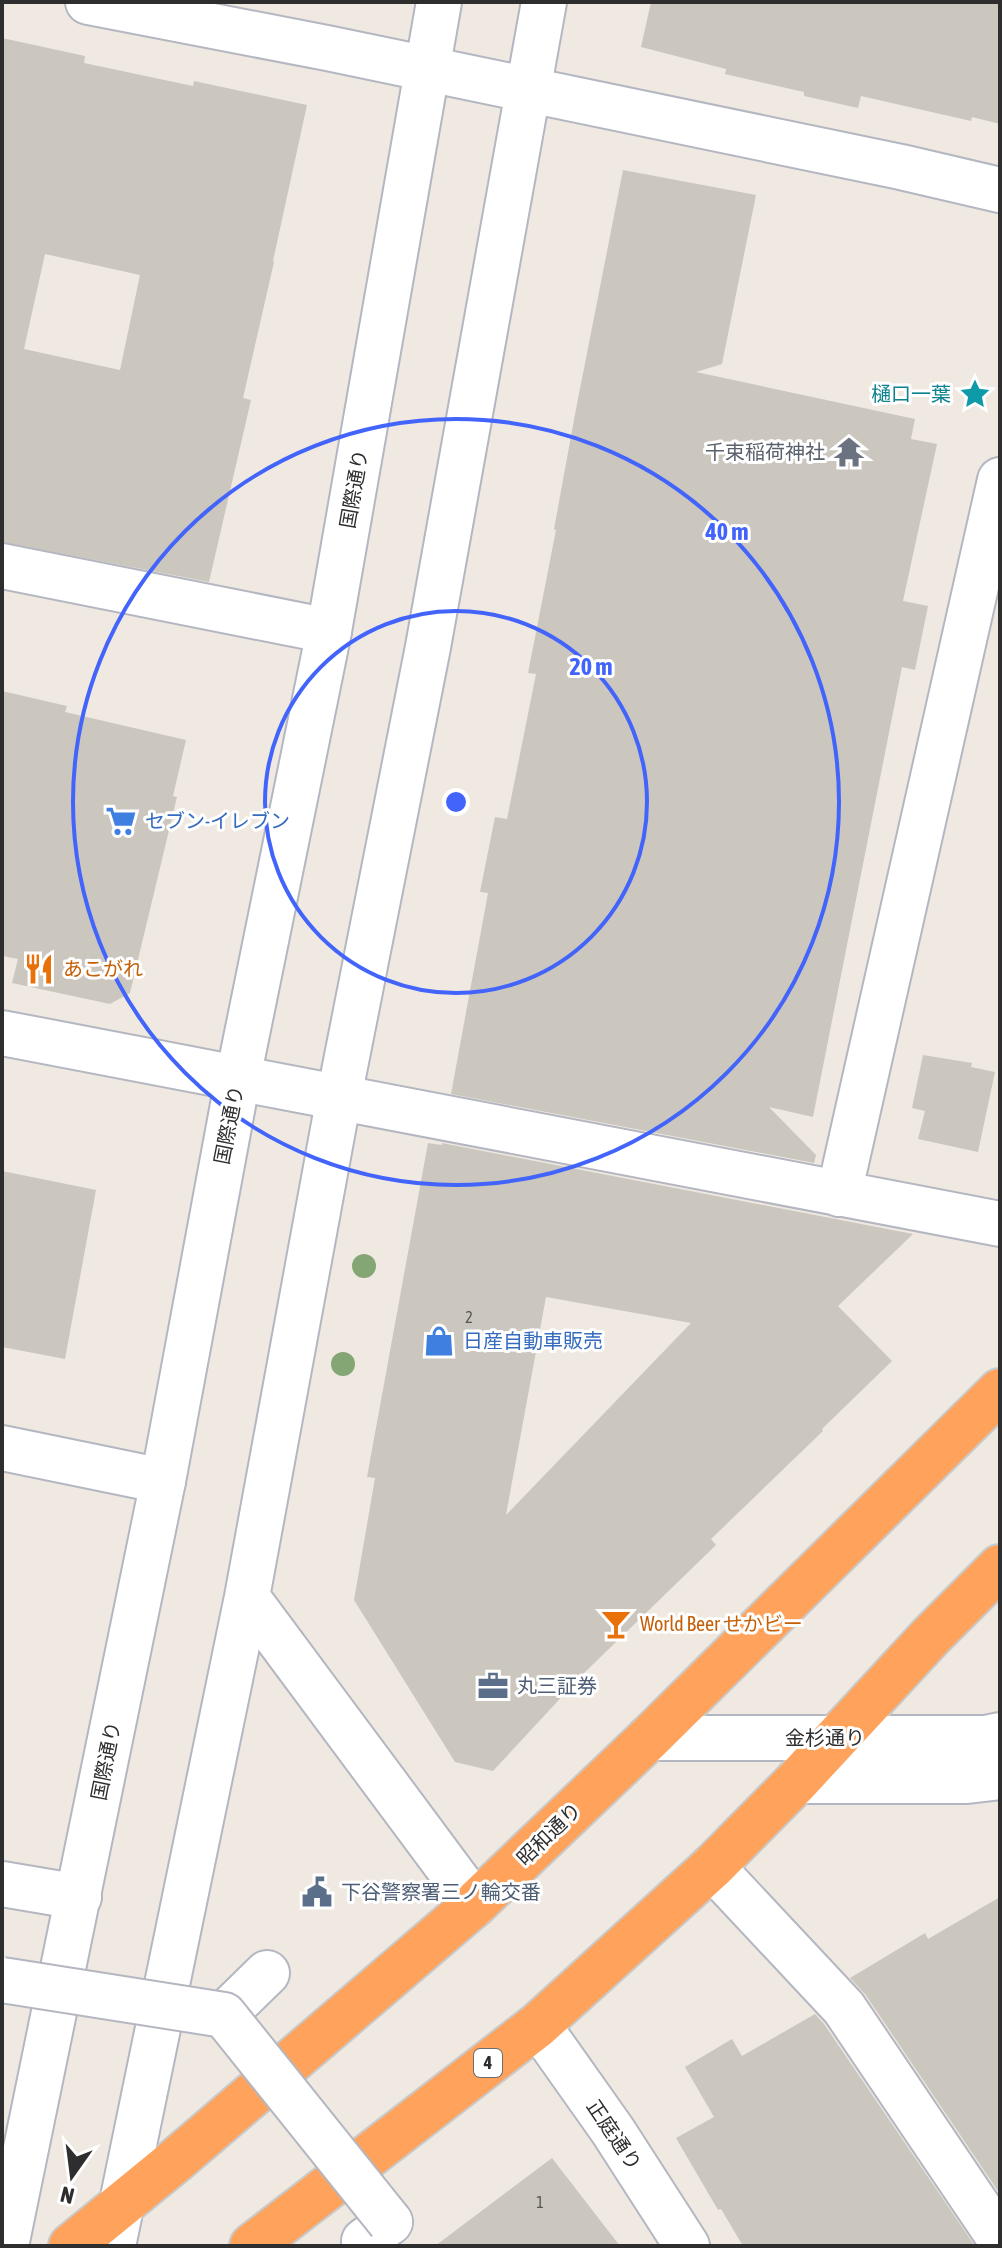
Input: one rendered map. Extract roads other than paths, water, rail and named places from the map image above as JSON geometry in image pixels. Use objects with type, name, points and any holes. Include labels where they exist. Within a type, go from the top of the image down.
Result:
[{"type":"highway","name":"昭和通り","points":[[71,2246],[118,2226],[475,1904],[649,1738],[1000,1391]]},
{"type":"highway","name":"4","points":[[252,2246],[538,2025],[712,1867],[1000,1567]]},
{"type":"street","points":[[88,2],[327,48],[1000,190]]},
{"type":"street","name":"国際通り","points":[[6,2246],[163,1481],[238,1078],[329,631],[439,2]]},
{"type":"street","points":[[118,2226],[247,1597],[339,1097],[428,647],[544,2]]},
{"type":"street","points":[[839,1194],[1000,480]]},
{"type":"street","points":[[2,566],[329,631]]},
{"type":"street","points":[[2,1033],[1000,1224]]},
{"type":"street","points":[[2,1448],[163,1481]]},
{"type":"street","points":[[247,1597],[475,1904]]},
{"type":"street","name":"金杉通り","points":[[649,1738],[985,1738],[1000,1735]]},
{"type":"street","points":[[797,1781],[967,1781],[1000,1777]]},
{"type":"street","points":[[712,1867],[844,2008],[1000,2239]]},
{"type":"street","points":[[2,1884],[79,1897]]},
{"type":"street","points":[[224,2015],[267,1973]]},
{"type":"street","points":[[2,1980],[224,2015],[377,2232]]},
{"type":"street","name":"正庭通り","points":[[538,2025],[613,2131],[687,2246]]},
{"type":"place","name":"樋口一葉","points":[[975,394]]},
{"type":"place","name":"千束稲荷神社","points":[[849,452]]},
{"type":"place","name":"セブン-イレブン","points":[[121,821]]},
{"type":"place","name":"あこがれ","points":[[39,969]]},
{"type":"place","name":"日産自動車販売","points":[[439,1341]]},
{"type":"place","name":"World Beer せかビー","points":[[616,1624]]},
{"type":"place","name":"丸三証券","points":[[493,1686]]},
{"type":"place","name":"下谷警察署三ノ輪交番","points":[[317,1892]]}]
